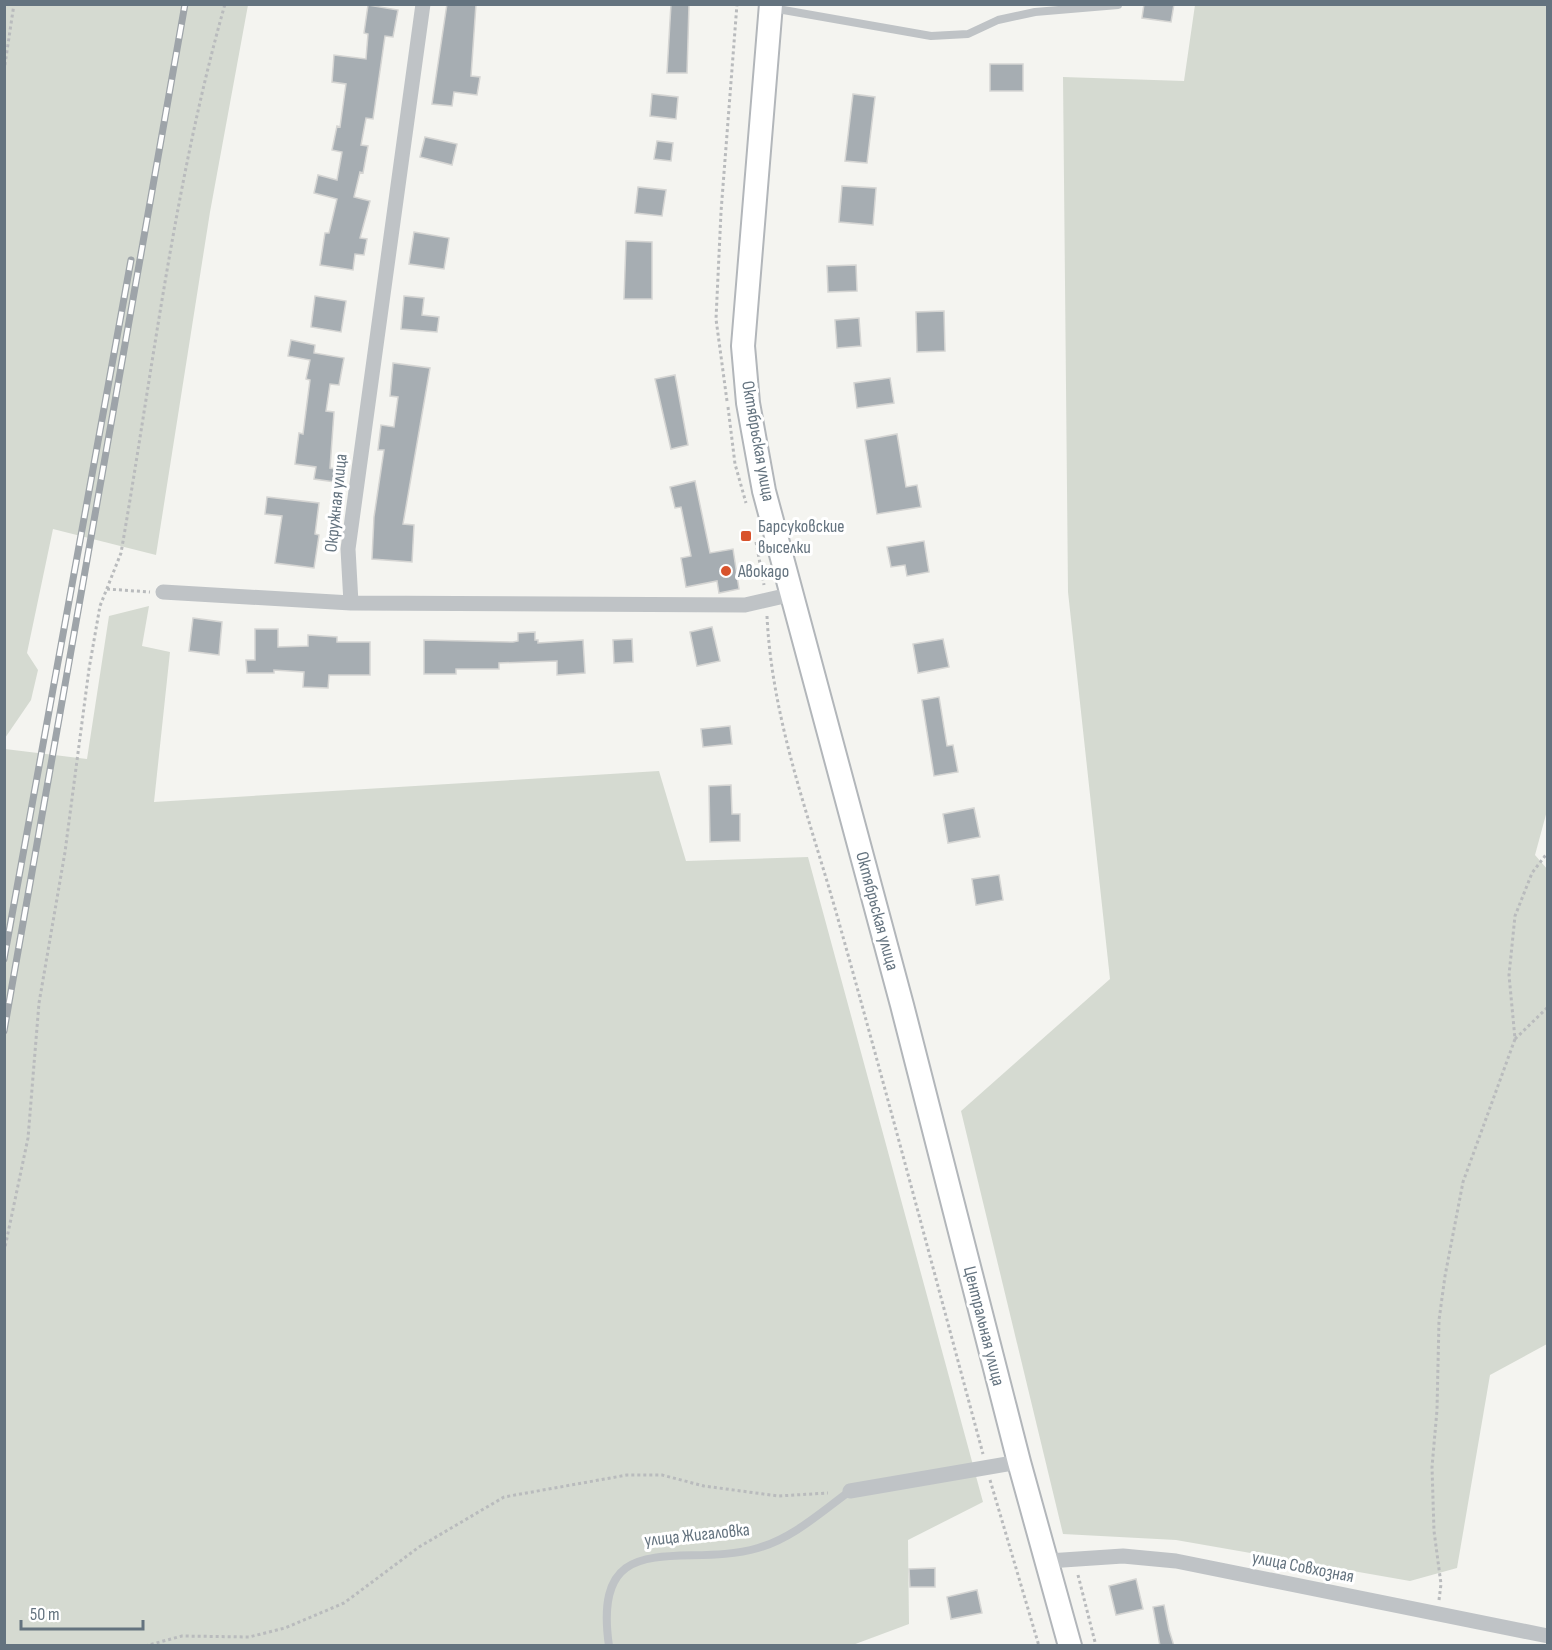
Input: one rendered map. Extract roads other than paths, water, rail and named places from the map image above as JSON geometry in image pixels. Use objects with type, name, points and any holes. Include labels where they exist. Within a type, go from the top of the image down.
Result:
[{"type":"main road","name":"Октябрьская улица","points":[[771,6],[743,346],[748,403],[764,490],[902,1005]]},
{"type":"main road","name":"Центральная улица","points":[[902,1005],[1019,1462],[1070,1646]]},
{"type":"street","name":"Окружная улица","points":[[351,603],[348,549],[423,4]]},
{"type":"street","points":[[163,592],[351,603],[745,605],[793,594]]},
{"type":"street","name":"улица Жигаловка","points":[[850,1491],[1019,1462]]},
{"type":"street","name":"улица Совхозная","points":[[1048,1562],[1132,1557],[1176,1561],[1548,1636]]},
{"type":"lane","points":[[771,6],[931,36],[968,34],[998,20],[1035,12],[1118,5]]},
{"type":"lane","name":"улица Жигаловка","points":[[609,1646],[606,1605],[608,1594],[615,1578],[624,1568],[659,1557],[732,1554],[766,1546],[787,1537],[850,1491]]},
{"type":"railway","points":[[4,1031],[185,4]]},
{"type":"railway","points":[[4,959],[131,260]]},
{"type":"place","name":"Барсуковские выселки","points":[[746,536]]},
{"type":"place","name":"Авокадо","points":[[726,571]]}]
